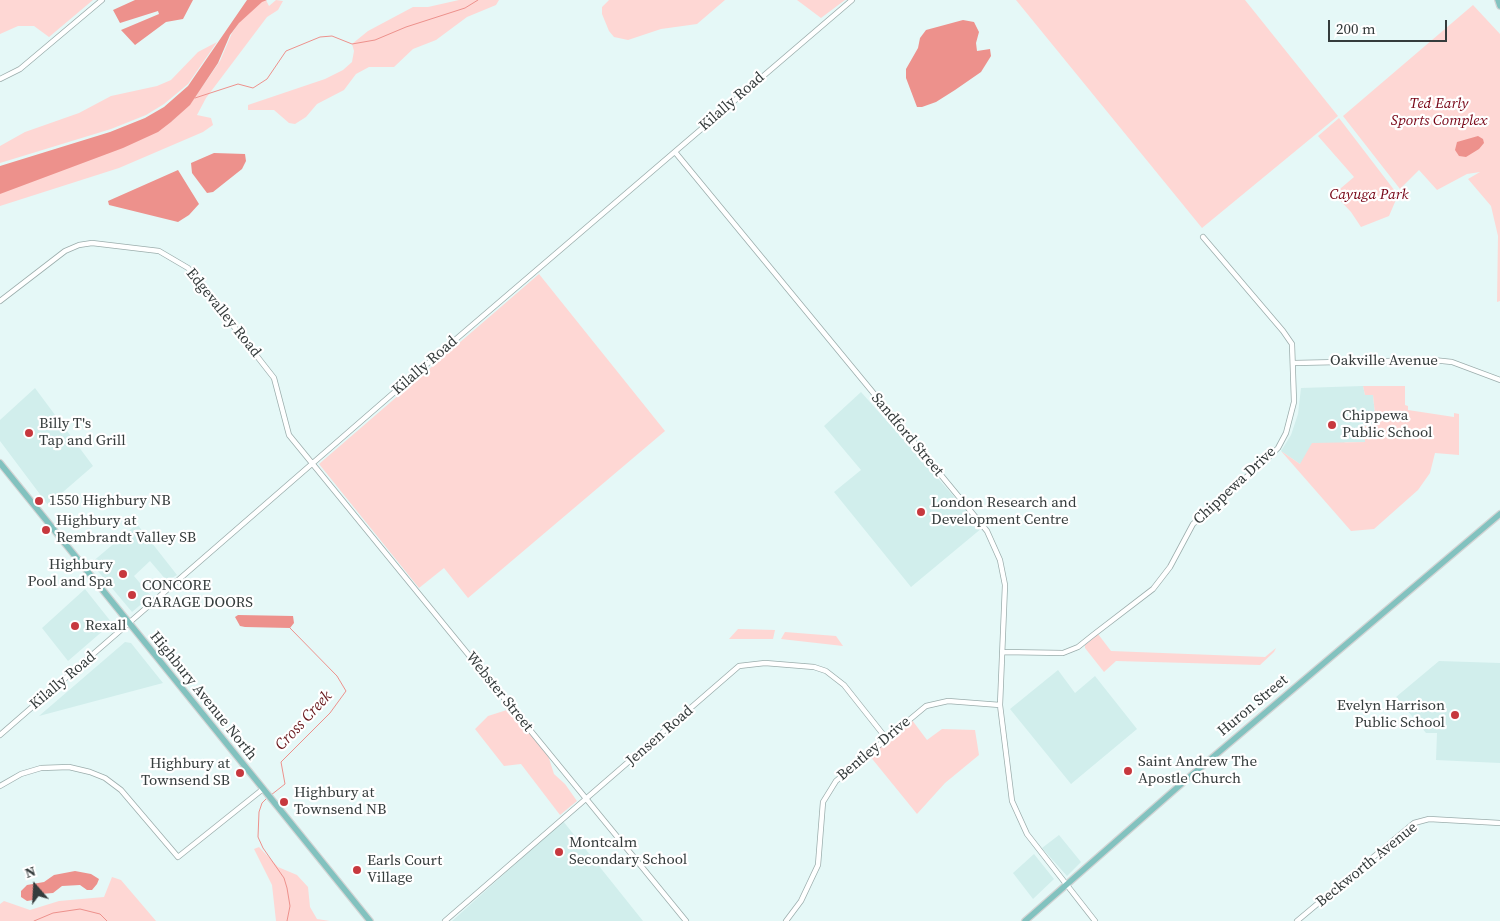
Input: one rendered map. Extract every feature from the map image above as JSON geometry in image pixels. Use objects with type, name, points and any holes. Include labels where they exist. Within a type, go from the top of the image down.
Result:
[{"type":"main road","points":[[1498,0],[1500,6]]},
{"type":"main road","name":"Highbury Avenue North","points":[[0,463],[370,921]]},
{"type":"main road","name":"Huron Street","points":[[1026,921],[1187,779],[1500,514]]},
{"type":"street","points":[[0,79],[20,70],[102,0]]},
{"type":"street","name":"Kilally Road","points":[[0,735],[313,463],[852,0]]},
{"type":"street","name":"Sandford Street","points":[[675,152],[987,531],[1000,560],[1005,585],[1000,705],[1012,801],[1027,834],[1095,921]]},
{"type":"street","name":"Chippewa Drive","points":[[1003,652],[1048,654],[1063,653],[1078,647],[1153,589],[1170,567],[1193,524],[1278,448],[1292,415],[1294,363],[1292,344],[1283,330],[1202,237]]},
{"type":"street","name":"Edgevalley Road","points":[[0,302],[58,257],[79,245],[92,243],[159,251],[188,268],[274,378],[289,435],[313,463]]},
{"type":"street","name":"Oakville Avenue","points":[[1294,363],[1433,360],[1466,366],[1500,380]]},
{"type":"street","name":"Webster Street","points":[[313,463],[686,921]]},
{"type":"street","name":"Jensen Road","points":[[445,921],[739,666],[765,663],[814,667],[826,671],[844,685],[886,738]]},
{"type":"street","name":"Bentley Drive","points":[[786,921],[801,901],[818,865],[822,810],[827,793],[853,764],[926,706],[948,701],[1000,705]]},
{"type":"street","points":[[0,786],[14,777],[42,768],[69,767],[98,775],[121,790],[178,857],[263,789]]},
{"type":"street","name":"Beckworth Avenue","points":[[1298,921],[1414,824],[1429,820],[1500,823]]},
{"type":"shaded area","points":[[135,0],[193,0],[183,19],[166,22],[135,45],[121,30],[159,14],[158,11],[120,23],[113,10]]},
{"type":"shaded area","points":[[247,0],[267,0],[262,2],[239,23],[230,35],[218,63],[190,105],[171,122],[158,132],[123,148],[0,194],[0,166],[110,132],[145,118],[164,107],[188,86]]},
{"type":"shaded area","points":[[963,20],[974,22],[979,32],[976,43],[977,51],[990,49],[991,56],[981,72],[955,90],[936,102],[917,107],[906,78],[906,69],[918,48],[920,38],[926,30]]},
{"type":"shaded area","points":[[1478,136],[1483,139],[1484,143],[1479,149],[1466,157],[1459,156],[1455,150],[1457,142]]},
{"type":"shaded area","points":[[214,153],[245,154],[246,161],[242,169],[213,192],[207,193],[192,173],[191,163]]},
{"type":"shaded area","points":[[178,170],[199,204],[189,215],[178,222],[109,205],[108,201]]},
{"type":"shaded area","name":"Chippewa Public School","points":[[1363,386],[1365,395],[1373,395],[1376,424],[1365,442],[1346,442],[1300,464],[1281,451],[1291,435],[1298,414],[1301,388]]},
{"type":"shaded area","points":[[35,388],[93,466],[48,505],[0,441],[0,420]]},
{"type":"shaded area","points":[[861,392],[982,528],[911,587],[834,492],[861,470],[824,426]]},
{"type":"shaded area","points":[[137,524],[177,575],[167,581],[150,561],[134,576],[151,596],[132,612],[91,563]]},
{"type":"shaded area","points":[[85,589],[112,623],[68,661],[42,628]]},
{"type":"shaded area","points":[[238,615],[293,616],[294,623],[290,628],[245,627],[240,626],[235,617]]},
{"type":"shaded area","points":[[125,642],[131,643],[163,683],[39,716]]},
{"type":"shaded area","name":"Evelyn Harrison Public School","points":[[1439,661],[1500,663],[1500,763],[1436,760],[1437,733],[1426,733],[1396,697]]},
{"type":"shaded area","points":[[1058,670],[1075,693],[1095,676],[1137,729],[1071,784],[1010,709]]},
{"type":"shaded area","name":"Montcalm Secondary School","points":[[563,821],[643,921],[452,921]]},
{"type":"shaded area","points":[[1059,835],[1081,862],[1067,876],[1042,848]]},
{"type":"shaded area","points":[[1034,854],[1054,879],[1033,899],[1013,873]]},
{"type":"shaded area","points":[[75,871],[91,874],[99,879],[97,884],[92,890],[87,890],[80,885],[62,886],[53,893],[40,894],[33,900],[27,901],[21,897],[21,891],[27,885],[44,882],[54,875]]},
{"type":"green space","points":[[0,0],[93,0],[49,37],[34,26],[18,26],[0,34]]},
{"type":"green space","points":[[262,0],[266,0],[269,6],[276,0],[283,1],[278,10],[267,17],[206,98],[197,115],[211,118],[213,125],[203,132],[119,168],[0,206],[0,193],[172,121],[191,103],[220,61],[232,33],[240,21]]},
{"type":"green space","points":[[459,0],[499,0],[496,5],[467,17],[436,40],[413,49],[394,67],[369,67],[356,74],[344,90],[317,104],[306,117],[295,124],[289,123],[274,110],[248,110],[248,105],[325,79],[343,70],[352,62],[354,51],[352,44],[368,31],[413,7],[428,7]]},
{"type":"green space","points":[[609,0],[725,0],[697,24],[661,29],[628,40],[614,37],[609,31],[602,14],[602,7]]},
{"type":"green space","points":[[797,0],[845,0],[821,18]]},
{"type":"green space","points":[[1016,0],[1245,0],[1338,116],[1202,228]]},
{"type":"green space","name":"Ted Early Sports Complex","points":[[1473,5],[1500,34],[1500,301],[1497,302],[1498,236],[1491,206],[1468,179],[1480,172],[1467,174],[1437,190],[1419,170],[1400,189],[1343,116]]},
{"type":"green space","points":[[217,42],[188,84],[164,104],[146,115],[111,129],[0,163],[0,146],[25,132],[79,113],[111,96],[157,86],[171,80],[198,52]]},
{"type":"green space","name":"Cayuga Park","points":[[1339,118],[1398,195],[1389,216],[1361,227],[1351,212],[1334,194],[1354,177],[1318,136]]},
{"type":"green space","points":[[539,274],[665,431],[468,598],[444,568],[419,588],[319,464]]},
{"type":"green space","points":[[1363,386],[1405,386],[1405,405],[1408,406],[1408,410],[1454,417],[1454,413],[1459,414],[1459,455],[1435,453],[1430,473],[1418,490],[1374,529],[1351,531],[1281,451],[1300,464],[1312,443],[1365,442],[1364,426],[1376,424],[1373,395],[1365,395]]},
{"type":"green space","points":[[738,629],[775,630],[773,639],[729,639]]},
{"type":"green space","points":[[785,632],[836,636],[843,646],[781,639]]},
{"type":"green space","points":[[1098,634],[1111,651],[1265,657],[1276,648],[1260,665],[1116,661],[1104,672],[1085,648],[1085,645]]},
{"type":"green space","points":[[510,709],[546,749],[554,774],[565,784],[577,801],[560,815],[521,764],[504,766],[475,729],[488,716]]},
{"type":"green space","points":[[912,720],[927,740],[942,729],[975,730],[979,755],[945,783],[917,814],[869,755]]},
{"type":"green space","points":[[259,847],[278,867],[297,875],[308,887],[310,907],[317,919],[330,921],[276,921],[272,885],[254,849]]},
{"type":"green space","points":[[112,877],[121,880],[156,921],[0,921],[0,904],[4,901],[30,910],[59,901],[104,897]]},
{"type":"waterway","points":[[195,98],[238,84],[253,88],[267,79],[286,51],[320,37],[332,36],[352,44],[375,40],[406,27],[465,8],[478,0]]},
{"type":"waterway","name":"Cross Creek","points":[[271,795],[285,784],[281,762],[330,713],[346,691],[337,676],[290,628]]},
{"type":"waterway","name":"Cross Creek","points":[[267,798],[262,803],[259,812],[258,837],[263,848],[284,878],[290,906],[287,921]]},
{"type":"waterway","name":"Cross Creek","points":[[34,921],[53,913],[80,909],[100,914],[107,921]]},
{"type":"place","name":"Chippewa Public School","points":[[1332,425]]},
{"type":"place","name":"Billy T's Tap and Grill","points":[[29,433]]},
{"type":"place","name":"1550 Highbury NB","points":[[39,501]]},
{"type":"place","name":"London Research and Development Centre","points":[[921,512]]},
{"type":"place","name":"Highbury at Rembrandt Valley SB","points":[[46,530]]},
{"type":"place","name":"Highbury Pool and Spa","points":[[123,574]]},
{"type":"place","name":"CONCORE GARAGE DOORS","points":[[132,595]]},
{"type":"place","name":"Rexall","points":[[75,626]]},
{"type":"place","name":"Evelyn Harrison Public School","points":[[1455,715]]},
{"type":"place","name":"Saint Andrew The Apostle Church","points":[[1128,771]]},
{"type":"place","name":"Highbury at Townsend SB","points":[[240,773]]},
{"type":"place","name":"Highbury at Townsend NB","points":[[284,802]]},
{"type":"place","name":"Montcalm Secondary School","points":[[559,852]]},
{"type":"place","name":"Earls Court Village","points":[[357,870]]}]
